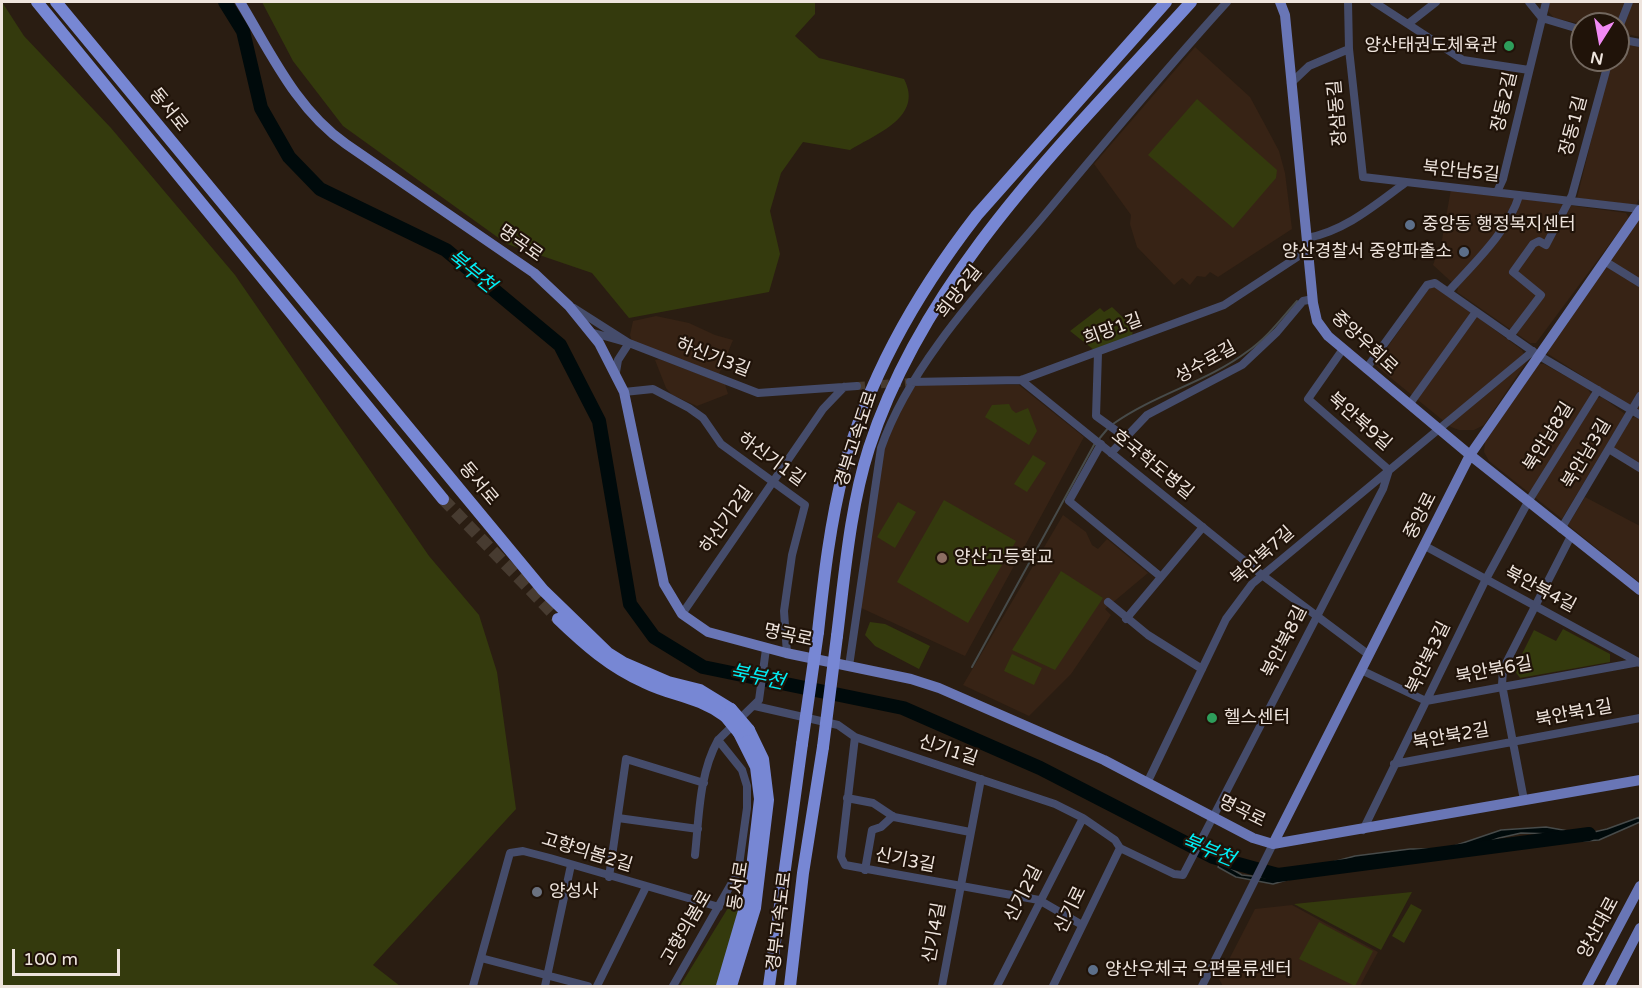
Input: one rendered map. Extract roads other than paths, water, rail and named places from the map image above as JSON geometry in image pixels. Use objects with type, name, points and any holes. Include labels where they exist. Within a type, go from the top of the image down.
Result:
[{"type":"highway","name":"동서로","points":[[37,2],[443,499]]},
{"type":"highway","name":"동서로","points":[[56,2],[543,590],[596,642],[624,663],[668,682],[700,690],[728,713],[744,731],[763,759],[768,800],[755,908],[731,987]]},
{"type":"highway","name":"경부고속도로","points":[[769,987],[827,553],[844,468],[866,402],[909,313],[950,249],[977,215],[1166,2]]},
{"type":"highway","name":"경부고속도로","points":[[790,987],[803,873],[823,747],[848,543],[869,448],[892,387],[931,312],[990,230],[1191,2]]},
{"type":"highway","name":"동서로","points":[[558,618],[600,657],[625,673],[666,691],[694,698],[728,713]]},
{"type":"highway","name":"동서로","points":[[722,987],[749,894],[760,799],[756,767],[744,731]]},
{"type":"main road","name":"명곡로","points":[[240,2],[281,72],[318,121],[346,144],[534,273],[569,306],[590,332],[616,372],[624,392],[659,569],[669,596],[682,614],[708,632],[787,654],[849,666],[939,688],[1047,734],[1148,782],[1252,838],[1273,844],[1641,780]]},
{"type":"main road","name":"중앙우회로","points":[[1282,2],[1313,299],[1317,321],[1321,329],[1439,430],[1561,529],[1641,590]]},
{"type":"main road","name":"중앙로","points":[[1273,844],[1470,455],[1535,353],[1606,262],[1641,209]]},
{"type":"main road","name":"양산대로","points":[[1588,986],[1641,886]]},
{"type":"main road","name":"양산대로","points":[[1610,987],[1641,928]]},
{"type":"street","name":"희망2길","points":[[849,666],[881,448],[890,422],[910,382],[991,278],[1140,100],[1227,2]]},
{"type":"street","name":"장삼동길","points":[[1348,2],[1349,49],[1363,177],[1405,183]]},
{"type":"street","points":[[1374,2],[1463,60],[1529,70]]},
{"type":"street","points":[[1408,24],[1436,2]]},
{"type":"street","points":[[1529,2],[1542,18],[1570,26]]},
{"type":"street","name":"장동2길","points":[[1497,192],[1503,179],[1546,2]]},
{"type":"street","points":[[1291,83],[1309,66],[1349,49]]},
{"type":"street","name":"장동1길","points":[[1510,336],[1541,295],[1513,272],[1533,244],[1539,241],[1546,245],[1570,201],[1606,72]]},
{"type":"street","name":"북안남5길","points":[[1307,238],[1318,236],[1355,220],[1405,183],[1641,209]]},
{"type":"street","name":"북안남5길","points":[[1448,292],[1496,235],[1515,208],[1519,196]]},
{"type":"street","name":"희망1길","points":[[910,382],[1021,380],[1230,303],[1308,250]]},
{"type":"street","points":[[1606,262],[1641,283]]},
{"type":"street","points":[[1366,369],[1427,285],[1435,284],[1448,292]]},
{"type":"street","name":"북안남8길","points":[[1448,292],[1535,353],[1636,412]]},
{"type":"street","name":"성수로길","points":[[1111,453],[1147,415],[1242,365],[1277,332],[1303,301],[1313,299]]},
{"type":"street","name":"하신기3길","points":[[569,306],[629,343],[758,393],[856,386]]},
{"type":"street","points":[[1409,405],[1475,313]]},
{"type":"street","points":[[590,332],[629,343],[618,360],[616,372]]},
{"type":"street","name":"북안북9길","points":[[1343,350],[1308,399],[1389,470]]},
{"type":"street","points":[[1098,353],[1096,416],[1125,436]]},
{"type":"street","name":"북안북7길","points":[[1148,782],[1233,609],[1262,575],[1535,353]]},
{"type":"street","name":"호국학도병길","points":[[1021,380],[1262,575],[1369,655]]},
{"type":"street","name":"하신기2길","points":[[682,614],[823,409],[843,387]]},
{"type":"street","name":"하신기1길","points":[[624,392],[653,389],[689,408],[703,418],[721,444],[805,505],[792,555],[784,611],[787,654]]},
{"type":"street","name":"북안남8길","points":[[1528,502],[1598,390]]},
{"type":"street","name":"북안남3길","points":[[1561,529],[1609,449],[1636,412],[1641,396]]},
{"type":"street","points":[[1101,444],[1068,501],[1161,577]]},
{"type":"street","points":[[1609,449],[1641,468]]},
{"type":"street","name":"북안북8길","points":[[1183,875],[1383,489],[1389,470]]},
{"type":"street","name":"북안북3길","points":[[1363,830],[1486,579],[1528,502]]},
{"type":"street","points":[[1126,619],[1203,527]]},
{"type":"street","name":"북안북2길","points":[[1524,800],[1502,685],[1503,669],[1571,536]]},
{"type":"street","name":"북안북4길","points":[[1425,546],[1640,662]]},
{"type":"street","points":[[1108,602],[1126,619],[1202,669]]},
{"type":"street","points":[[695,855],[709,757],[718,740],[757,703],[766,648]]},
{"type":"street","name":"북안북6길","points":[[1426,701],[1502,685],[1640,662]]},
{"type":"street","points":[[1361,669],[1426,701]]},
{"type":"street","name":"신기1길","points":[[757,703],[838,725],[855,737],[1055,804],[1083,818],[1115,840],[1120,848],[1174,874],[1183,875]]},
{"type":"street","name":"북안북1길","points":[[1513,742],[1641,718]]},
{"type":"street","name":"신기3길","points":[[855,737],[841,857],[845,866],[960,888],[1039,900],[1082,925]]},
{"type":"street","name":"고향의봄로","points":[[673,987],[738,872],[747,808],[747,786],[742,770],[718,740]]},
{"type":"street","name":"북안북2길","points":[[1395,764],[1513,742]]},
{"type":"street","points":[[609,877],[626,759],[704,783]]},
{"type":"street","name":"신기4길","points":[[942,987],[981,778]]},
{"type":"street","points":[[848,798],[873,803],[893,816],[970,832]]},
{"type":"street","points":[[865,870],[872,830],[881,827],[893,816]]},
{"type":"street","points":[[618,818],[698,829]]},
{"type":"street","name":"신기2길","points":[[997,987],[1039,900],[1083,818]]},
{"type":"street","name":"중앙로","points":[[1202,987],[1273,844]]},
{"type":"street","name":"신기로","points":[[1053,987],[1120,848]]},
{"type":"street","name":"고향의봄2길","points":[[473,987],[510,853],[523,851],[719,907]]},
{"type":"street","points":[[545,987],[571,865]]},
{"type":"street","points":[[597,987],[646,887]]},
{"type":"street","points":[[481,958],[588,987]]},
{"type":"waterway","name":"북부천","points":[[225,2],[243,31],[261,108],[289,157],[320,189],[446,250],[560,345],[599,421],[630,604],[654,637],[703,667],[903,708],[1040,768],[1213,857],[1278,875],[1589,834]]},
{"type":"waterway","points":[[1113,424],[1146,404],[1232,362],[1274,328],[1297,301]]},
{"type":"waterway","points":[[1099,439],[1109,427]]},
{"type":"waterway","points":[[972,667],[1095,443]]},
{"type":"tunnel","points":[[857,386],[910,382]]},
{"type":"tunnel","points":[[443,499],[558,619]]},
{"type":"place","name":"양산태권도체육관","points":[[1509,46]]},
{"type":"place","name":"중앙동 행정복지센터","points":[[1410,225]]},
{"type":"place","name":"양산경찰서 중앙파출소","points":[[1464,252]]},
{"type":"place","name":"양산고등학교","points":[[942,558]]},
{"type":"place","name":"헬스센터","points":[[1212,718]]},
{"type":"place","name":"양성사","points":[[537,892]]},
{"type":"place","name":"양산우체국 우편물류센터","points":[[1093,970]]}]
